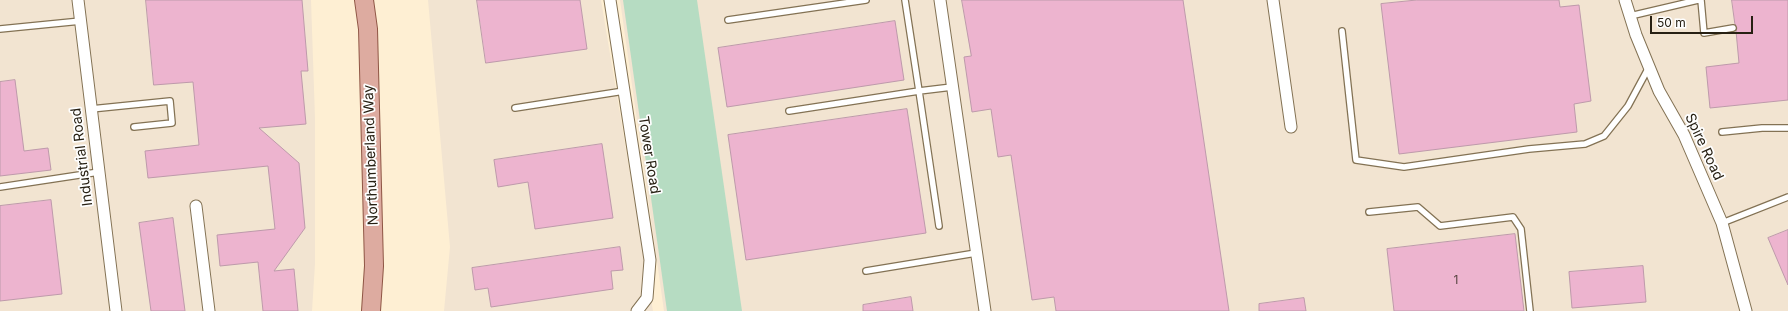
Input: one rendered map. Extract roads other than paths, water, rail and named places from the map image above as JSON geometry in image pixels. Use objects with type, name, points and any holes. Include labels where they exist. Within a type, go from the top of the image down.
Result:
[{"type":"main road","name":"Northumberland Way","points":[[364,0],[368,29],[374,266],[371,311]]},
{"type":"street","name":"Industrial Road","points":[[78,0],[116,311]]},
{"type":"street","name":"Tower Road","points":[[610,0],[650,260],[647,298],[637,311]]},
{"type":"street","points":[[940,0],[984,311]]},
{"type":"street","points":[[1273,0],[1291,127]]},
{"type":"street","name":"Spire Road","points":[[1625,0],[1649,66],[1660,91],[1684,135],[1722,223],[1746,311]]},
{"type":"street","points":[[196,206],[210,311]]},
{"type":"lane","points":[[728,20],[866,0]]},
{"type":"lane","points":[[905,0],[939,226]]},
{"type":"lane","points":[[1630,16],[1698,0]]},
{"type":"lane","points":[[1701,0],[1704,32],[1733,28]]},
{"type":"lane","points":[[0,29],[81,21]]},
{"type":"lane","points":[[1342,31],[1356,160],[1404,167],[1529,149],[1584,144],[1604,136],[1628,106],[1649,66]]},
{"type":"lane","points":[[789,111],[952,86]]},
{"type":"lane","points":[[515,108],[624,91]]},
{"type":"lane","points":[[91,109],[170,100],[172,123],[134,127]]},
{"type":"lane","points":[[1722,132],[1762,128],[1788,129]]},
{"type":"lane","points":[[0,187],[99,172]]},
{"type":"lane","points":[[1722,223],[1788,197]]},
{"type":"lane","points":[[1369,212],[1418,207],[1440,226],[1513,217],[1521,228],[1530,311]]},
{"type":"lane","points":[[866,271],[976,253]]}]
